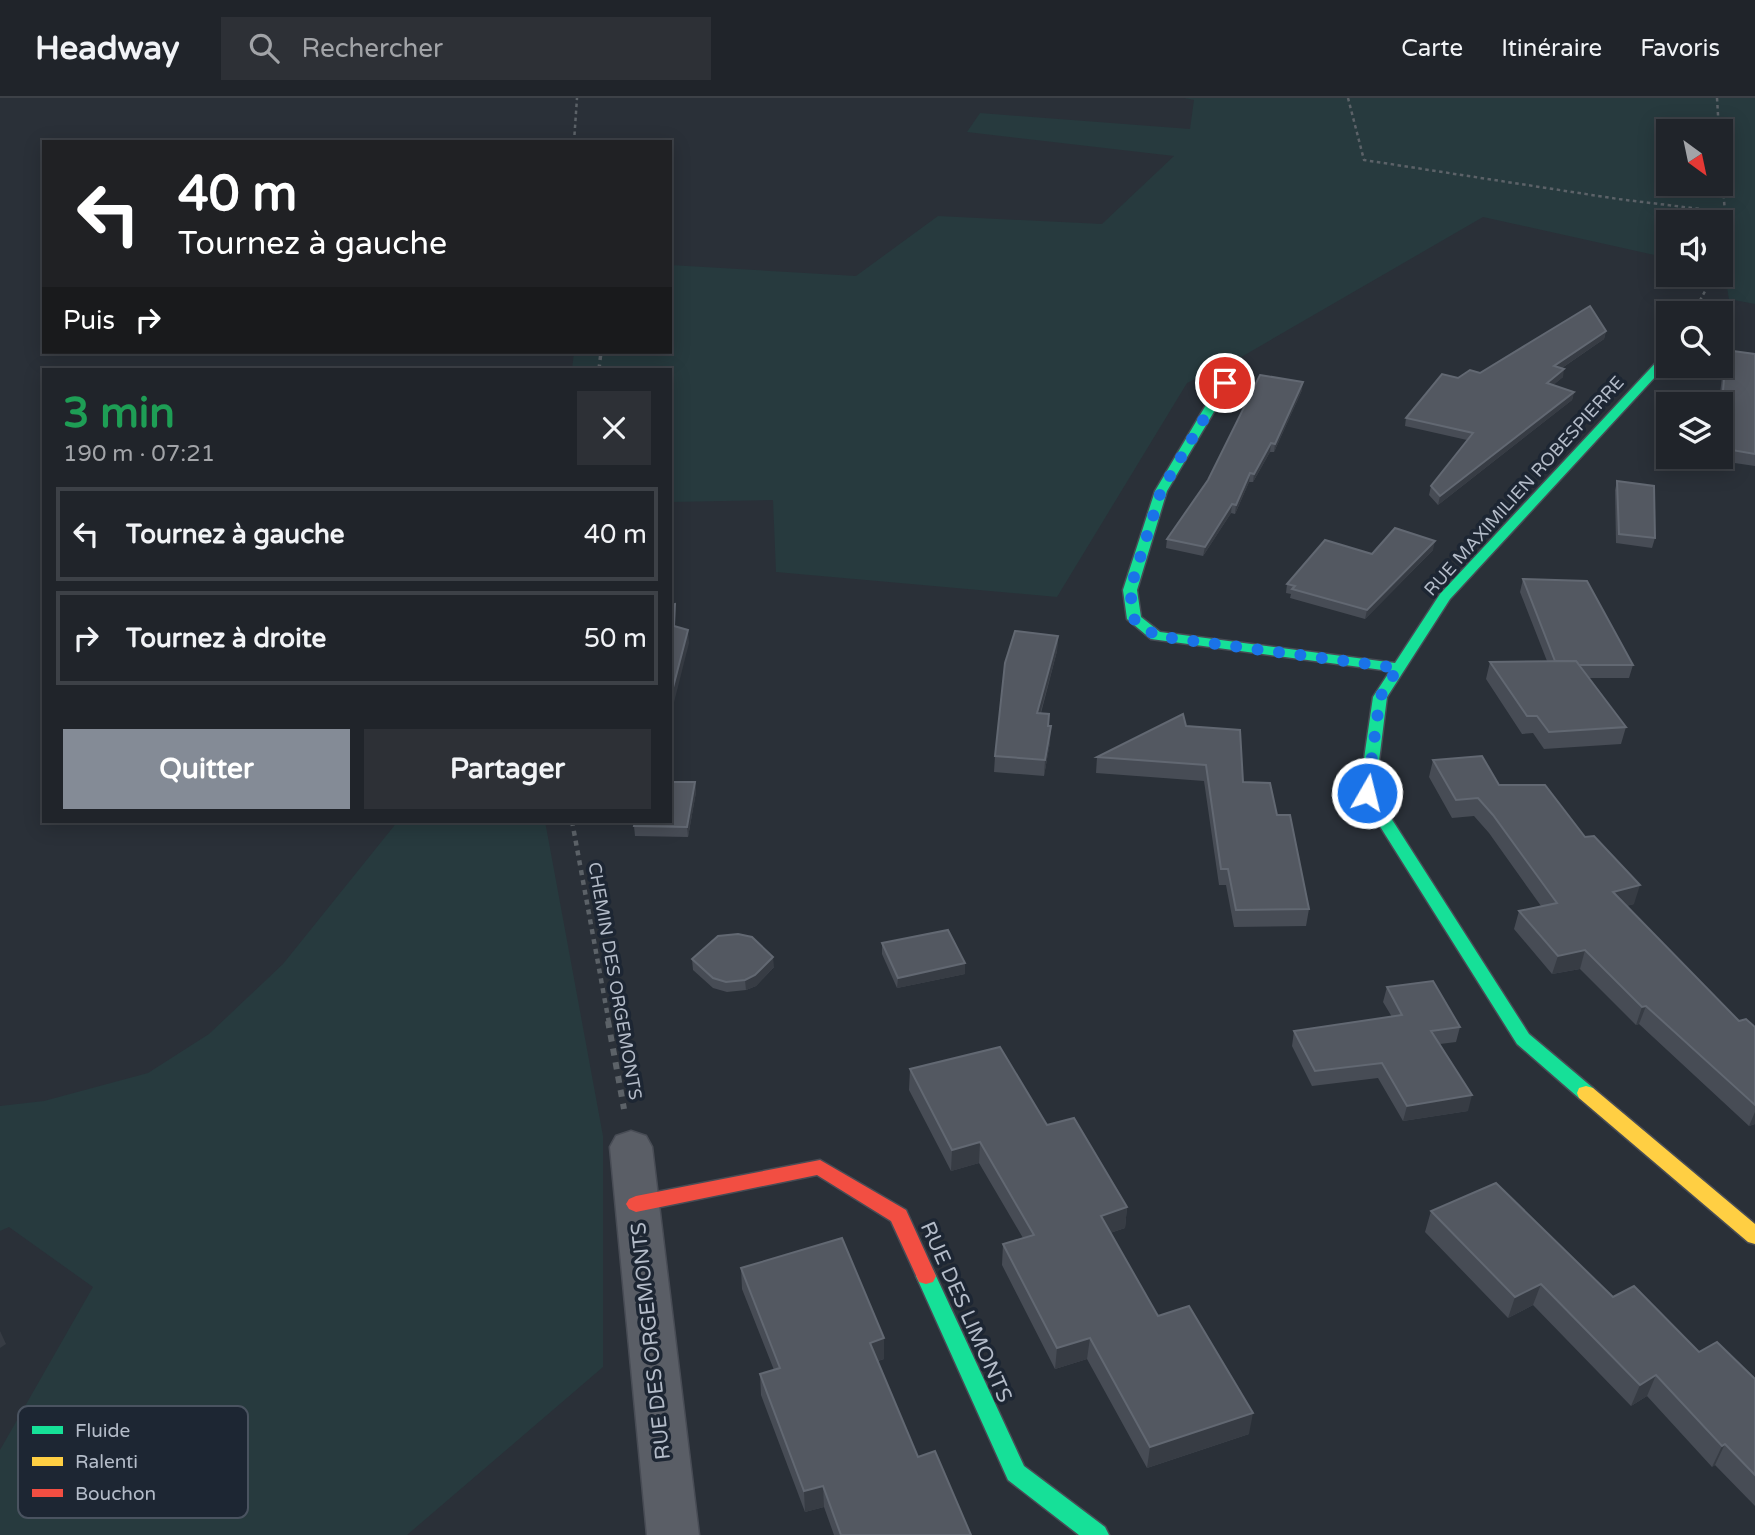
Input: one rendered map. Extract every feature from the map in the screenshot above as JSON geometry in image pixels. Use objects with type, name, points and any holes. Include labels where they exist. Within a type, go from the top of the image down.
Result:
[{"type":"street","name":"RUE MAXIMILIEN ROBESPIERRE","points":[[1656,369],[1445,597],[1380,697],[1367,793],[1523,1039],[1755,1236]]},
{"type":"street","points":[[1225,383],[1161,491],[1130,590],[1134,619],[1156,636],[1398,668]]},
{"type":"street","name":"RUE DES ORGEMONTS","points":[[631,1147],[673,1535]]},
{"type":"street","name":"RUE DES LIMONTS","points":[[636,1204],[820,1167],[899,1216],[1016,1473],[1097,1535]]},
{"type":"path","points":[[574,140],[577,98]]},
{"type":"path","points":[[1348,98],[1364,160],[1711,210]]},
{"type":"path","points":[[1717,98],[1718,119]]},
{"type":"path","name":"CHEMIN DES ORGEMONTS","points":[[572,823],[631,1147]]},
{"type":"green space","points":[[1184,98],[1755,98],[1755,304],[1729,299],[1727,287],[1733,287],[1733,210],[1656,210],[1656,255],[1483,217],[1243,356],[1187,383],[1057,597],[776,572],[773,500],[672,502],[672,368],[572,368],[574,354],[672,354],[672,265],[856,276],[938,216],[1102,224],[1174,156],[967,132],[980,113],[1190,129],[1194,100]]},
{"type":"green space","points":[[396,823],[545,823],[603,1136],[603,1367],[407,1535],[0,1535],[0,1450],[18,1418],[18,1518],[248,1518],[248,1406],[25,1406],[93,1287],[9,1227],[0,1231],[0,1106],[44,1101],[148,1073],[209,1034],[283,964]]},
{"type":"building","points":[[1590,306],[1606,331],[1554,366],[1564,369],[1547,383],[1574,392],[1440,496],[1431,486],[1473,433],[1406,418],[1442,374],[1458,378],[1470,370],[1480,373]]},
{"type":"building","points":[[1733,351],[1755,354],[1755,454],[1733,450],[1733,392],[1723,392],[1724,378],[1733,378]]},
{"type":"building","points":[[1260,375],[1303,382],[1275,444],[1271,443],[1254,474],[1250,473],[1236,505],[1232,504],[1205,547],[1167,539],[1208,480]]},
{"type":"building","points":[[1617,481],[1654,486],[1655,538],[1619,534]]},
{"type":"building","points":[[1395,528],[1435,541],[1367,610],[1292,589],[1295,586],[1287,584],[1325,540],[1372,554]]},
{"type":"building","points":[[1523,579],[1587,581],[1633,665],[1579,665],[1576,661],[1555,661]]},
{"type":"building","points":[[675,604],[674,626],[688,630],[672,691],[672,605]]},
{"type":"building","points":[[1015,631],[1058,636],[1037,713],[1049,714],[1048,726],[1051,726],[1045,760],[995,756],[1005,663]]},
{"type":"building","points":[[1576,661],[1626,727],[1549,732],[1537,716],[1527,716],[1490,662]]},
{"type":"building","points":[[1183,714],[1186,726],[1240,730],[1243,782],[1270,783],[1277,815],[1290,815],[1309,909],[1236,910],[1228,869],[1221,869],[1206,765],[1097,757]]},
{"type":"building","points":[[1482,756],[1499,785],[1545,785],[1585,837],[1594,836],[1640,885],[1613,892],[1739,1021],[1746,1019],[1755,1027],[1755,1105],[1646,1006],[1642,1007],[1585,950],[1558,956],[1519,911],[1557,903],[1493,815],[1478,798],[1456,800],[1433,760]]},
{"type":"building","points":[[672,782],[695,782],[687,827],[634,826],[635,823],[672,823]]},
{"type":"building","points":[[948,930],[965,963],[898,978],[882,943]]},
{"type":"building","points":[[738,934],[752,937],[773,957],[755,975],[745,980],[726,982],[713,978],[692,959],[718,936]]},
{"type":"building","points":[[1433,981],[1460,1027],[1431,1031],[1472,1095],[1407,1106],[1382,1063],[1315,1071],[1294,1031],[1402,1015],[1387,987]]},
{"type":"building","points":[[1000,1047],[1047,1125],[1074,1118],[1127,1207],[1101,1216],[1158,1316],[1189,1306],[1253,1413],[1150,1447],[1090,1338],[1057,1348],[1003,1244],[1034,1235],[980,1142],[952,1150],[910,1069]]},
{"type":"building","points":[[1496,1183],[1613,1297],[1634,1286],[1699,1352],[1717,1342],[1755,1379],[1755,1475],[1725,1444],[1722,1446],[1656,1375],[1640,1385],[1541,1284],[1515,1297],[1431,1211]]},
{"type":"building","points":[[842,1238],[884,1338],[870,1343],[918,1457],[935,1451],[971,1535],[841,1535],[823,1486],[804,1491],[760,1374],[780,1368],[741,1268]]},
{"type":"traffic: fast","points":[[1586,1093],[1523,1039],[1367,793],[1380,697],[1445,597],[1656,369]]},
{"type":"traffic: fast","points":[[1225,383],[1161,491],[1130,590],[1134,619],[1156,636],[1398,668]]},
{"type":"traffic: fast","points":[[926,1276],[1016,1473],[1097,1535]]},
{"type":"traffic: slow","points":[[1586,1093],[1755,1236]]},
{"type":"traffic: jam","points":[[636,1204],[820,1167],[899,1216],[926,1276]]},
{"type":"route","points":[[1225,383],[1161,491],[1130,590],[1134,619],[1156,636],[1398,668],[1380,697],[1367,793]]}]
